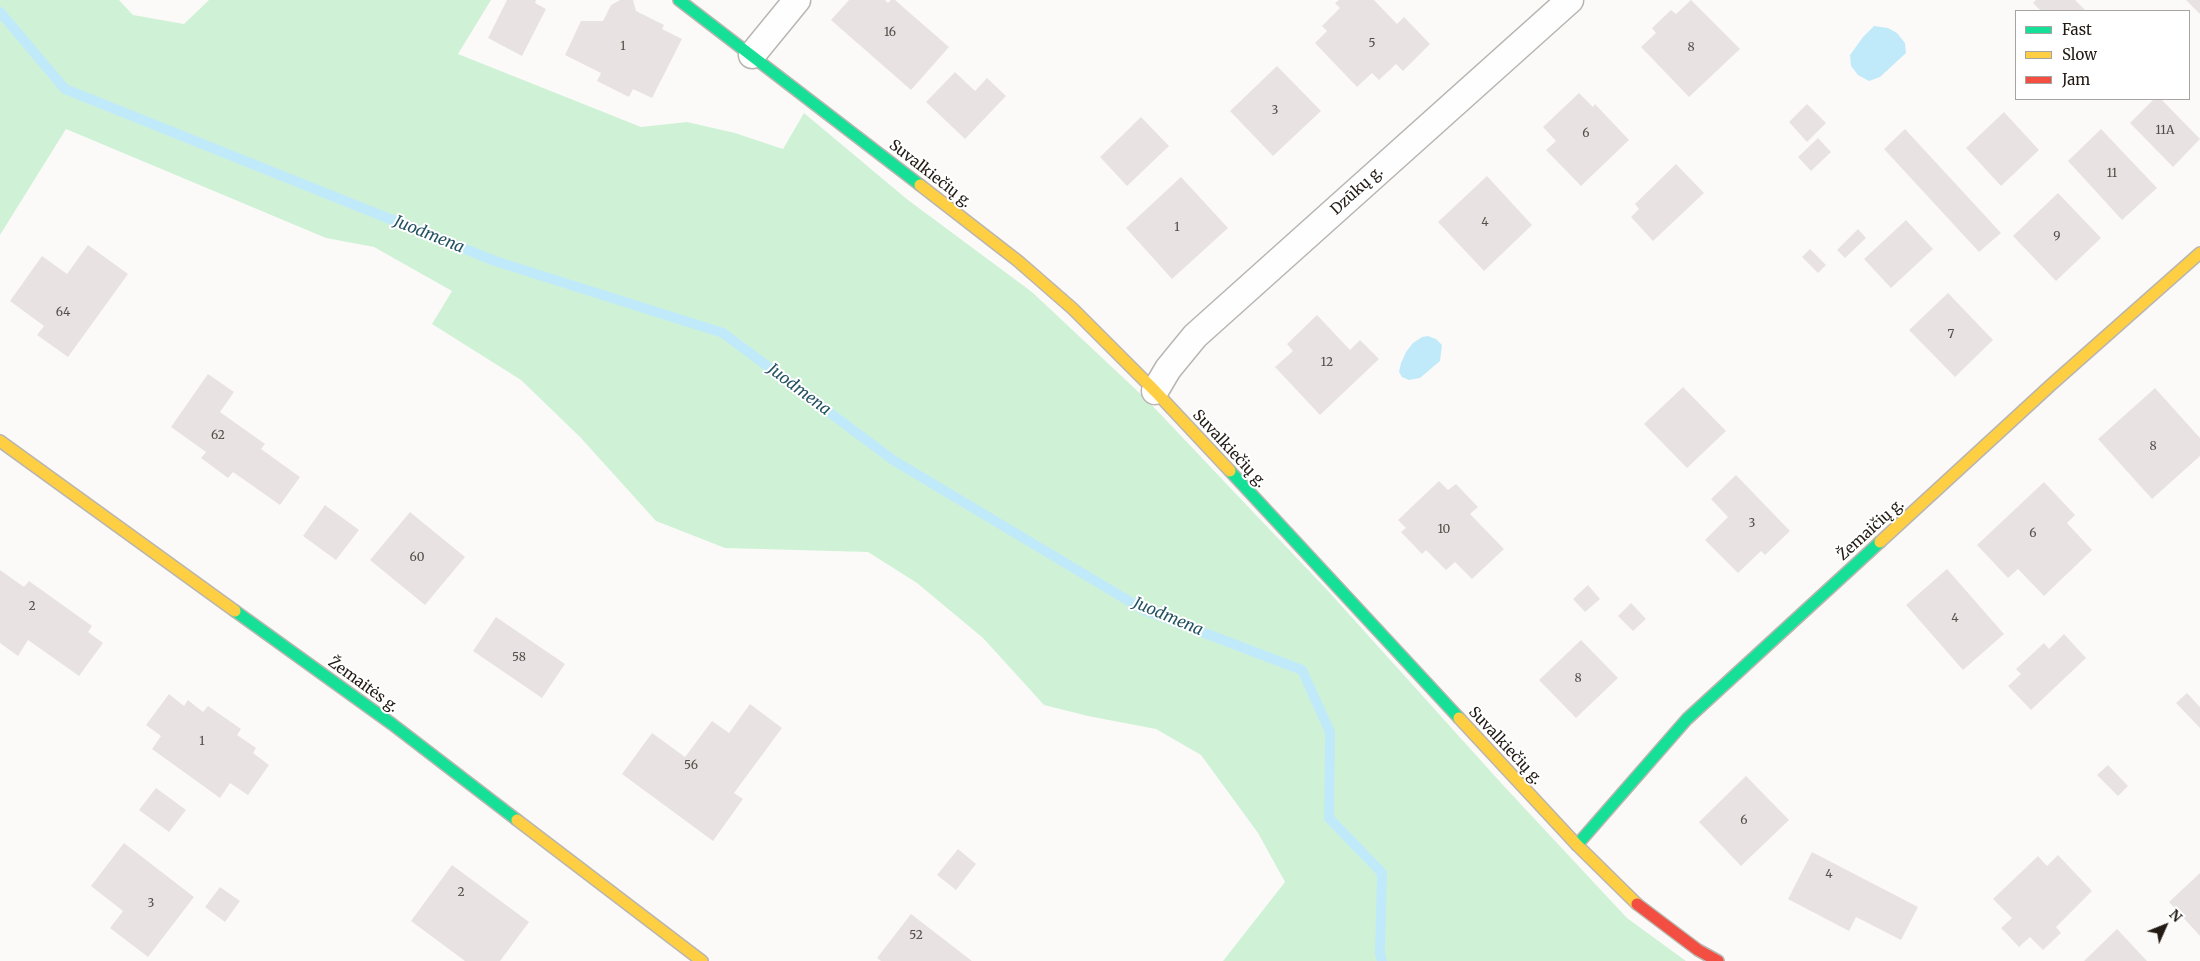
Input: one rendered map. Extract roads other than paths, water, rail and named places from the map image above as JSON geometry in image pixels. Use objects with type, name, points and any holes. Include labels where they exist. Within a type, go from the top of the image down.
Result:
[{"type":"street","name":"Suvalkiečių g.","points":[[679,0],[1018,260],[1073,309],[1155,391],[1577,845],[1637,904],[1698,950],[1718,961]]},
{"type":"street","points":[[752,55],[797,0]]},
{"type":"street","name":"Dzūkų g.","points":[[1155,391],[1168,369],[1194,336],[1570,0]]},
{"type":"street","name":"Žemaičių g.","points":[[1577,845],[1686,719],[2052,384],[2200,253]]},
{"type":"street","name":"Žemaitės g.","points":[[0,441],[392,724],[702,961]]},
{"type":"water","points":[[1874,26],[1888,28],[1897,33],[1905,43],[1906,53],[1880,77],[1869,81],[1858,75],[1851,66],[1850,55]]},
{"type":"water","points":[[1428,336],[1436,339],[1442,345],[1440,361],[1420,378],[1409,380],[1402,377],[1399,372],[1406,352],[1413,343],[1422,337]]},
{"type":"waterway","name":"Juodmena","points":[[0,12],[65,89],[495,261],[723,333],[893,460],[1144,610],[1302,670],[1330,732],[1329,818],[1382,873],[1380,954],[1382,961]]}]
